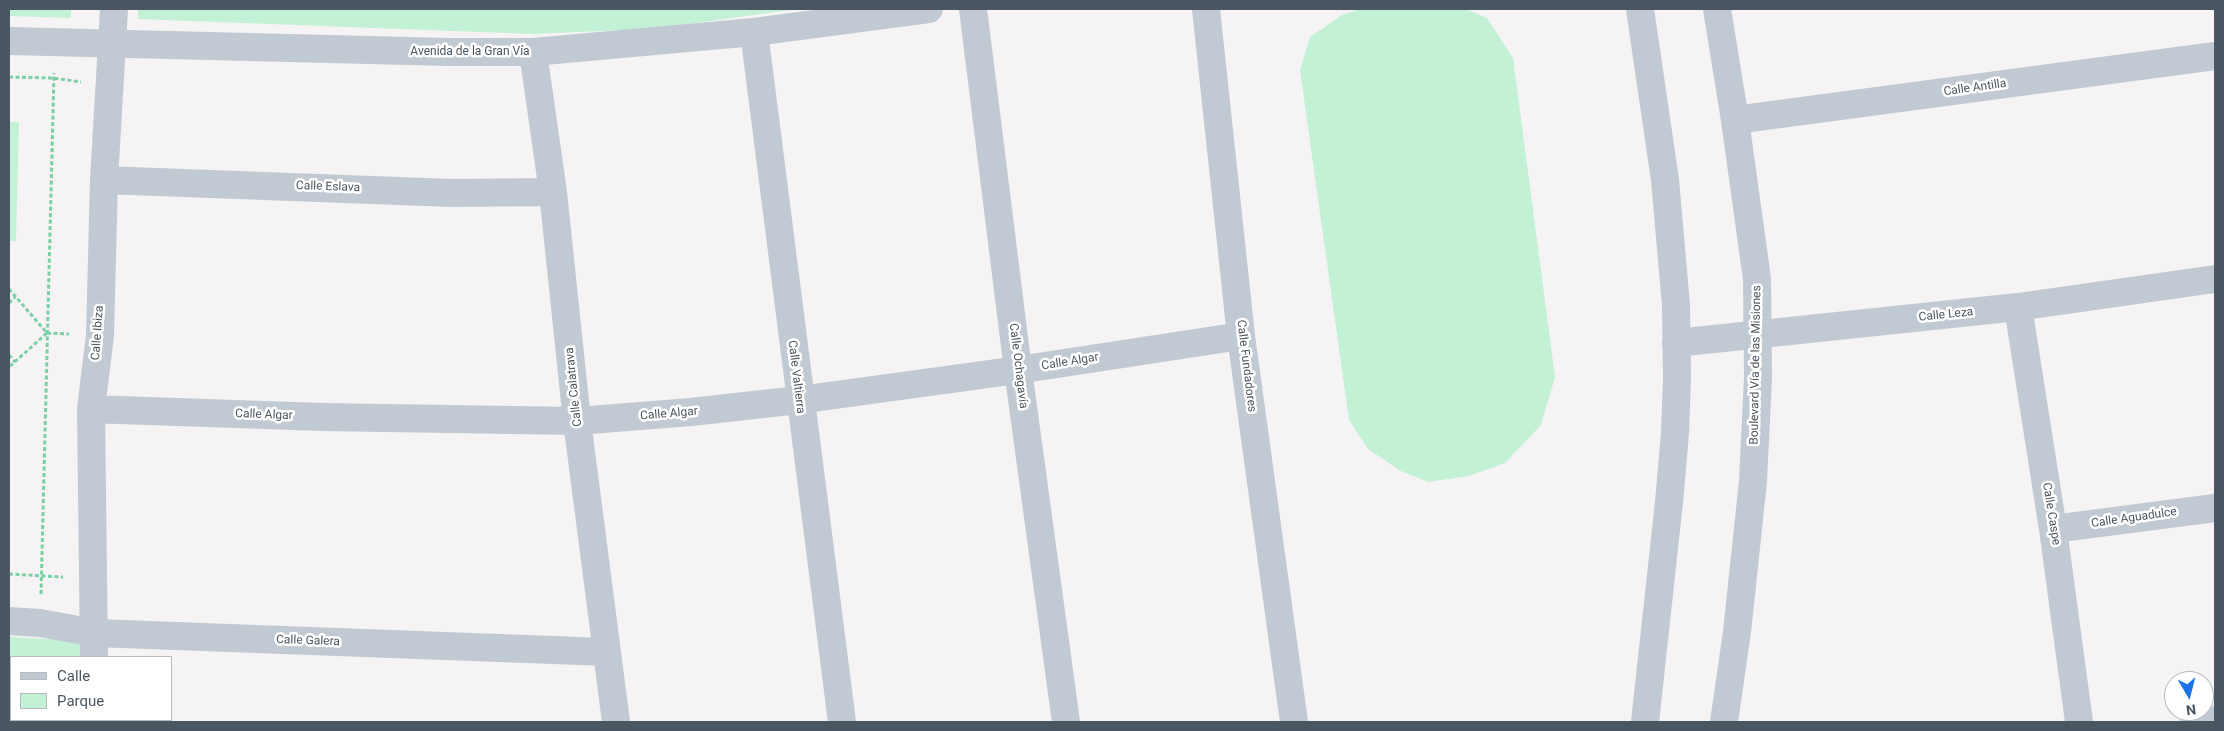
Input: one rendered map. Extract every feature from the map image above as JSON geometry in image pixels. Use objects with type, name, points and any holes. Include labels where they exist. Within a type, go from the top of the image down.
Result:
[{"type":"street","name":"Calle Ibiza","points":[[95,645],[91,409],[100,335],[108,86],[114,9]]},
{"type":"street","name":"Avenida de la Gran Vía","points":[[9,41],[449,52],[533,52],[754,32],[929,9]]},
{"type":"street","name":"Calle Ochagavía","points":[[973,9],[1018,370],[1066,722]]},
{"type":"street","name":"Calle Fundadores","points":[[1206,9],[1242,336],[1294,722]]},
{"type":"street","points":[[1640,9],[1664,180],[1676,305],[1675,433],[1645,722]]},
{"type":"street","name":"Boulevard Vía de las Misiones","points":[[1717,9],[1735,120],[1757,279],[1758,378],[1753,481],[1739,612],[1724,722]]},
{"type":"street","name":"Calle Valtierra","points":[[754,32],[799,400],[842,722]]},
{"type":"street","name":"Calle Calatrava","points":[[533,52],[553,192],[577,421],[616,722]]},
{"type":"street","name":"Calle Antilla","points":[[1735,120],[2215,56]]},
{"type":"street","name":"Calle Eslava","points":[[104,180],[452,193],[553,192]]},
{"type":"street","name":"Calle Leza","points":[[1676,343],[2018,307],[2215,279]]},
{"type":"street","name":"Calle Caspe","points":[[2018,307],[2053,529],[2079,722]]},
{"type":"street","name":"Calle Algar","points":[[91,409],[322,417],[577,421],[691,412],[799,400],[1018,370],[1242,336]]},
{"type":"street","name":"Calle Aguadulce","points":[[2053,529],[2215,508]]},
{"type":"street","name":"Calle Galera","points":[[9,621],[40,623],[95,645],[607,652]]},
{"type":"street","points":[[2194,722],[2215,720]]},
{"type":"path","points":[[40,623],[54,78],[58,42]]},
{"type":"path","points":[[9,77],[54,78],[108,86]]},
{"type":"path","points":[[9,289],[47,333]]},
{"type":"path","points":[[9,303],[16,297]]},
{"type":"path","points":[[9,367],[47,333]]},
{"type":"path","points":[[9,355],[15,362]]},
{"type":"path","points":[[9,574],[93,578]]},
{"type":"green space","points":[[9,9],[71,9],[71,18],[9,16]]},
{"type":"green space","points":[[138,9],[798,9],[650,29],[533,34],[138,19]]},
{"type":"green space","points":[[1360,9],[1466,9],[1487,18],[1513,58],[1555,377],[1541,425],[1505,463],[1469,476],[1428,482],[1401,471],[1368,449],[1349,420],[1300,70],[1310,37],[1342,15]]},
{"type":"green space","points":[[9,122],[19,122],[16,241],[9,241]]},
{"type":"green space","points":[[9,637],[89,641],[88,656],[10,656],[10,721],[85,722],[9,722]]}]
